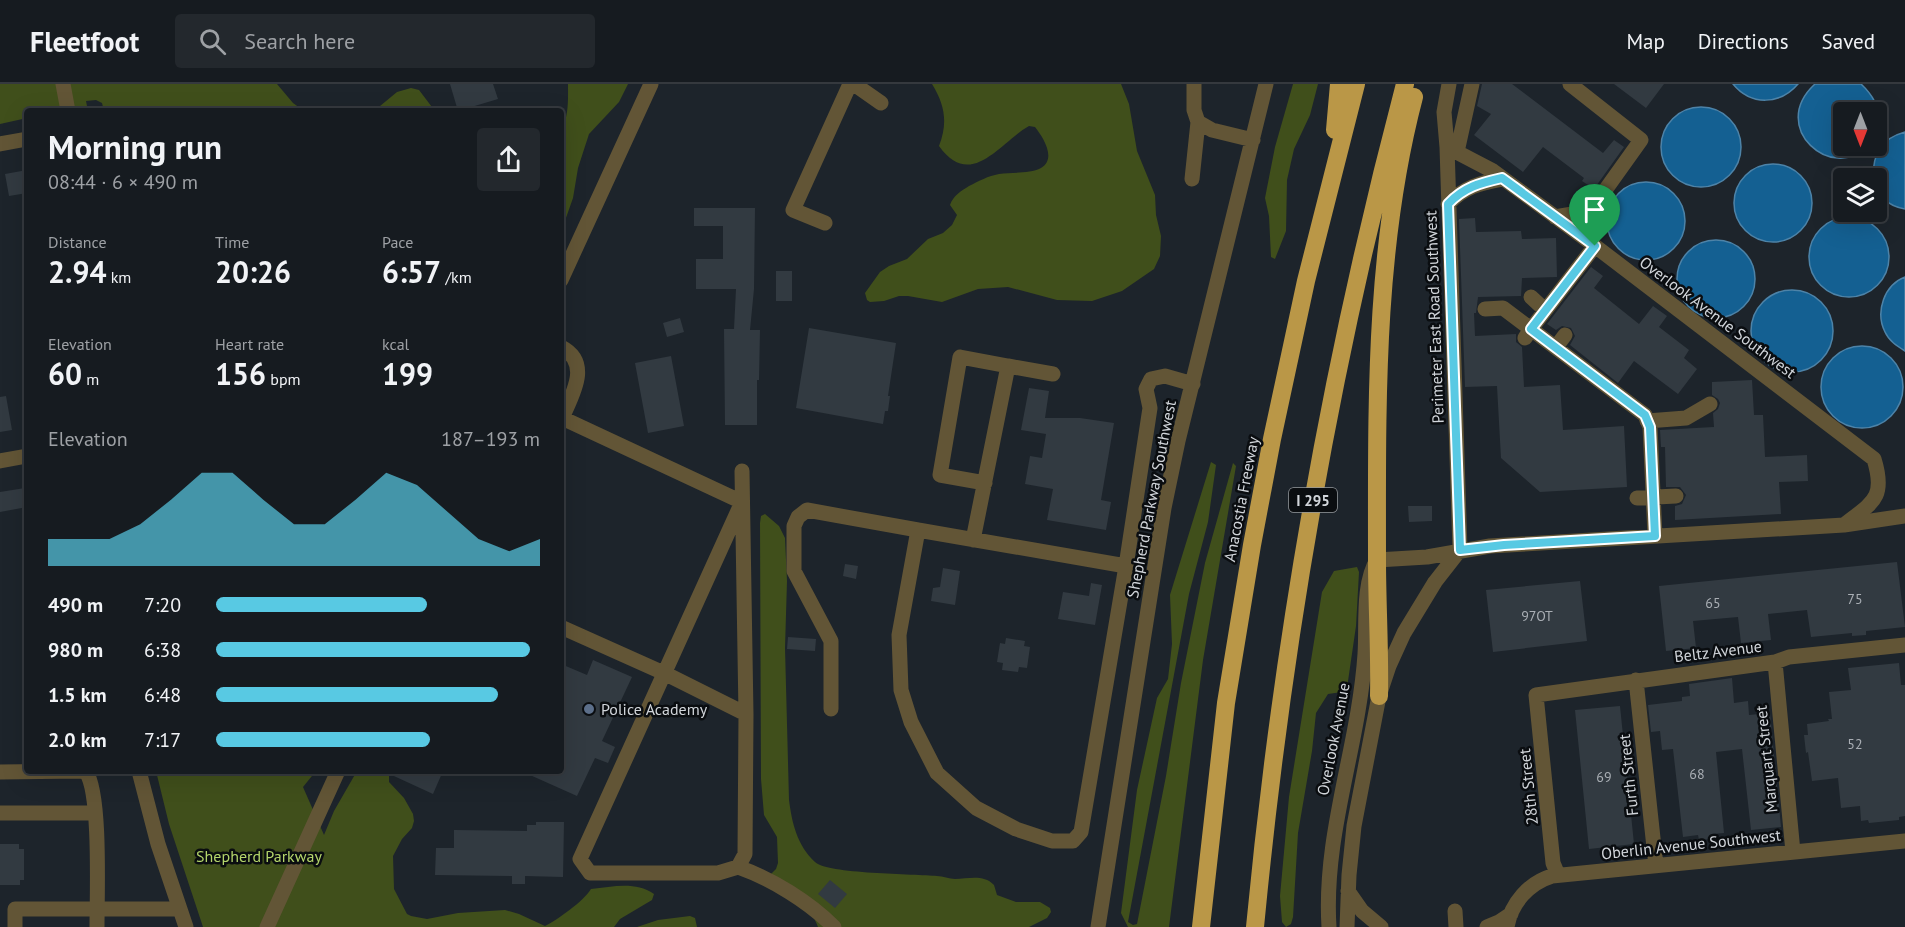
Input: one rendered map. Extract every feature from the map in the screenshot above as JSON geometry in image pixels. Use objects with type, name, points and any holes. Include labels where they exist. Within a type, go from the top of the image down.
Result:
[{"type":"highway","points":[[1330,179],[1340,84]]},
{"type":"highway","name":"Anacostia Freeway","points":[[1196,924],[1206,791],[1226,703],[1242,598],[1272,439],[1330,179],[1356,84]]},
{"type":"highway","name":"I 295","points":[[1255,924],[1282,698],[1316,487],[1353,298],[1405,84]]},
{"type":"highway","points":[[1379,696],[1377,378],[1381,300],[1392,206],[1417,84]]},
{"type":"street","points":[[63,84],[67,108]]},
{"type":"street","points":[[564,273],[651,84]]},
{"type":"street","points":[[825,223],[793,210],[852,84],[881,103]]},
{"type":"street","points":[[1192,179],[1198,122],[1194,110],[1194,84]]},
{"type":"street","name":"Shepherd Parkway Southwest","points":[[1098,927],[1158,538],[1176,452],[1266,84]]},
{"type":"street","name":"Perimeter East Road Southwest","points":[[1449,84],[1444,112],[1452,149],[1448,204],[1460,550]]},
{"type":"street","points":[[1452,149],[1472,84]]},
{"type":"street","points":[[1555,217],[1584,212],[1596,203],[1641,140],[1570,84]]},
{"type":"street","points":[[1198,122],[1212,130],[1253,140]]},
{"type":"street","points":[[0,144],[24,140]]},
{"type":"street","name":"Overlook Avenue Southwest","points":[[1452,149],[1480,163],[1595,246],[1874,459],[1879,484],[1876,496],[1844,525]]},
{"type":"street","points":[[1448,204],[1458,193],[1468,187],[1502,178]]},
{"type":"street","points":[[1528,333],[1595,246]]},
{"type":"street","points":[[1531,297],[1545,310]]},
{"type":"street","points":[[1485,309],[1503,308],[1528,333],[1560,341],[1595,368],[1645,415],[1659,453],[1653,497],[1655,536]]},
{"type":"street","points":[[564,348],[571,352],[578,367],[575,387],[564,411]]},
{"type":"street","points":[[984,483],[940,475],[960,357],[1053,374]]},
{"type":"street","points":[[973,540],[1008,366]]},
{"type":"street","points":[[918,530],[899,635],[901,690],[910,722],[936,773],[976,808],[1016,829],[1052,841],[1073,841],[1081,832],[1150,408],[1140,387],[1151,379],[1165,376],[1193,384]]},
{"type":"street","points":[[1647,421],[1686,418],[1710,404]]},
{"type":"street","points":[[564,420],[584,436],[702,491],[742,502]]},
{"type":"street","points":[[0,461],[24,457]]},
{"type":"street","points":[[738,867],[746,854],[742,471]]},
{"type":"street","points":[[807,510],[810,495]]},
{"type":"street","points":[[1637,498],[1676,496]]},
{"type":"street","points":[[742,502],[666,674],[580,859],[590,873],[718,873],[738,867],[761,875],[834,927]]},
{"type":"street","points":[[831,710],[831,641],[794,571],[794,526],[798,517],[807,510],[847,511],[918,530],[1126,566]]},
{"type":"street","points":[[1377,560],[1427,557],[1460,550],[1504,545],[1844,525],[1905,516]]},
{"type":"street","points":[[1347,927],[1354,826],[1379,696],[1392,658],[1407,628],[1435,582],[1460,550]]},
{"type":"street","name":"Overlook Avenue","points":[[1329,927],[1328,891],[1334,837],[1360,705],[1365,665],[1368,584],[1377,560]]},
{"type":"street","points":[[564,628],[666,674],[746,714]]},
{"type":"street","name":"Beltz Avenue","points":[[1536,695],[1775,662],[1789,657],[1905,645]]},
{"type":"street","name":"Marquart Street","points":[[1775,662],[1793,852]]},
{"type":"street","name":"Furth Street","points":[[1636,680],[1656,866]]},
{"type":"street","name":"28th Street","points":[[1536,695],[1553,863],[1558,875]]},
{"type":"street","points":[[0,772],[24,772]]},
{"type":"street","points":[[87,774],[91,779],[95,813],[97,927]]},
{"type":"street","points":[[140,774],[153,826],[186,927]]},
{"type":"street","points":[[267,927],[337,774]]},
{"type":"street","points":[[0,813],[95,813]]},
{"type":"street","name":"Oberlin Avenue Southwest","points":[[1509,920],[1518,900],[1526,891],[1541,880],[1558,875],[1905,841]]},
{"type":"street","points":[[1348,891],[1362,911],[1381,927]]},
{"type":"street","points":[[15,927],[15,909],[180,909]]},
{"type":"street","points":[[1487,927],[1509,920]]},
{"type":"green space","points":[[0,84],[277,84],[300,108],[103,108],[102,103],[96,100],[86,101],[87,106],[77,108],[24,108],[24,119],[0,124]]},
{"type":"green space","points":[[568,84],[628,84],[619,102],[589,134],[578,168],[573,198],[564,224],[564,125]]},
{"type":"green space","points":[[932,84],[1121,84],[1129,104],[1137,151],[1155,195],[1156,215],[1161,236],[1160,256],[1154,269],[1122,291],[1092,301],[1057,300],[1008,287],[978,289],[942,302],[908,296],[899,296],[884,301],[870,302],[867,300],[865,293],[880,272],[907,259],[928,239],[943,233],[952,225],[957,215],[950,205],[960,192],[987,177],[1037,170],[1046,164],[1048,159],[1047,148],[1042,136],[1035,127],[1029,126],[985,159],[974,164],[962,164],[951,159],[939,146],[944,130],[944,114],[940,99]]},
{"type":"green space","points":[[1293,84],[1318,84],[1310,115],[1294,149],[1287,180],[1286,231],[1275,259],[1271,257],[1269,216],[1265,198],[1275,147]]},
{"type":"green space","points":[[411,88],[419,90],[433,108],[378,108],[397,92]]},
{"type":"green space","points":[[1211,462],[1216,465],[1208,522],[1189,594],[1128,922],[1133,925],[1137,924],[1205,563],[1233,463],[1236,466],[1203,660],[1169,927],[1128,927],[1121,913],[1137,790],[1157,698],[1168,679],[1172,644],[1170,595]]},
{"type":"green space","points":[[765,514],[779,526],[785,538],[789,800],[794,825],[804,848],[815,862],[836,869],[953,879],[985,879],[994,885],[997,895],[1016,902],[1040,902],[1050,908],[1051,912],[1047,918],[1029,927],[818,927],[804,905],[771,874],[778,863],[777,837],[764,815],[761,779],[760,523],[761,516]]},
{"type":"green space","points":[[1357,567],[1359,572],[1356,626],[1347,688],[1342,692],[1328,694],[1316,713],[1298,833],[1293,917],[1291,924],[1286,927],[1282,922],[1280,896],[1289,797],[1322,592],[1334,571]]},
{"type":"green space","name":"Shepherd Parkway","points":[[157,774],[314,774],[303,787],[324,835],[334,811],[355,774],[389,774],[389,782],[404,798],[413,814],[412,828],[402,839],[393,856],[394,889],[407,914],[411,916],[427,919],[458,913],[505,910],[545,926],[577,904],[591,889],[632,886],[654,894],[652,900],[620,919],[614,927],[203,927],[169,824]]},
{"type":"green space","points":[[690,916],[695,918],[697,927],[637,927],[658,920]]},
{"type":"water","points":[[1733,84],[1798,84],[1783,96],[1766,100],[1748,96]]},
{"type":"water","points":[[1815,84],[1861,84],[1875,102],[1833,102],[1833,156],[1853,156],[1838,158],[1823,154],[1810,145],[1802,133],[1798,117],[1802,101]]},
{"type":"water","points":[[1701,107],[1716,110],[1729,119],[1738,132],[1741,147],[1738,162],[1729,175],[1716,184],[1701,187],[1686,184],[1673,175],[1664,162],[1661,147],[1664,132],[1673,119],[1686,110]]},
{"type":"water","points":[[1905,132],[1905,209],[1887,202],[1887,168],[1874,168],[1877,156],[1887,156],[1887,141]]},
{"type":"water","points":[[1773,164],[1788,167],[1801,175],[1809,188],[1812,203],[1809,218],[1801,231],[1788,239],[1773,242],[1758,239],[1745,231],[1737,218],[1734,203],[1737,188],[1745,175],[1758,167]]},
{"type":"water","points":[[1646,182],[1661,185],[1674,193],[1682,206],[1685,221],[1682,236],[1674,249],[1661,257],[1646,260],[1631,257],[1618,249],[1610,236],[1607,221],[1610,206],[1618,193],[1631,185]]},
{"type":"water","points":[[1833,221],[1868,222],[1882,235],[1888,249],[1888,265],[1882,279],[1871,290],[1857,296],[1841,296],[1827,290],[1816,279],[1810,265],[1812,242],[1821,229]]},
{"type":"water","points":[[1716,240],[1731,243],[1744,251],[1752,264],[1755,279],[1752,294],[1744,307],[1731,315],[1716,318],[1701,315],[1688,307],[1680,294],[1677,279],[1680,264],[1688,251],[1701,243]]},
{"type":"water","points":[[1905,277],[1905,351],[1887,335],[1882,324],[1881,308],[1892,286]]},
{"type":"water","points":[[1792,290],[1808,293],[1821,302],[1830,315],[1833,331],[1830,347],[1821,360],[1808,369],[1792,372],[1776,369],[1763,360],[1754,347],[1751,331],[1754,315],[1763,302],[1776,293]]},
{"type":"water","points":[[1862,346],[1878,349],[1891,358],[1900,371],[1903,387],[1900,403],[1891,416],[1878,425],[1862,428],[1846,425],[1833,416],[1824,403],[1821,387],[1824,371],[1833,358],[1846,349]]},
{"type":"building","points":[[450,84],[493,84],[498,99],[468,108],[457,108]]},
{"type":"building","points":[[1482,84],[1512,84],[1603,153],[1614,140],[1624,147],[1594,189],[1582,181],[1584,178],[1543,147],[1523,172],[1474,135],[1491,114],[1477,106]]},
{"type":"building","points":[[1614,84],[1664,84],[1646,108]]},
{"type":"building","points":[[24,171],[24,194],[9,196],[5,174]]},
{"type":"building","points":[[694,208],[755,208],[754,289],[750,330],[760,330],[757,425],[725,425],[724,329],[734,329],[736,289],[696,289],[696,259],[723,259],[723,226],[694,226]]},
{"type":"building","points":[[1475,218],[1476,232],[1521,231],[1522,239],[1556,238],[1557,277],[1522,278],[1521,296],[1478,297],[1476,313],[1474,313],[1475,336],[1516,334],[1516,342],[1522,347],[1524,387],[1560,385],[1563,430],[1624,426],[1627,487],[1540,492],[1501,458],[1497,386],[1465,387],[1459,219]]},
{"type":"building","points":[[1591,267],[1603,276],[1594,288],[1639,324],[1653,306],[1667,316],[1659,327],[1689,350],[1684,358],[1697,369],[1678,394],[1634,361],[1618,383],[1570,345],[1575,336],[1571,328],[1562,326],[1556,330],[1547,324]]},
{"type":"building","points":[[776,271],[792,271],[792,301],[776,301]]},
{"type":"building","points":[[680,318],[684,332],[667,337],[663,323]]},
{"type":"building","points":[[809,328],[896,343],[888,411],[885,411],[883,424],[796,408]]},
{"type":"building","points":[[671,356],[684,426],[648,433],[635,363]]},
{"type":"building","points":[[1752,380],[1754,415],[1763,415],[1765,457],[1807,455],[1808,481],[1779,482],[1781,514],[1675,520],[1675,506],[1682,504],[1686,495],[1680,487],[1666,487],[1665,447],[1661,447],[1660,430],[1714,427],[1713,413],[1718,409],[1720,403],[1712,395],[1712,382]]},
{"type":"building","points":[[1029,388],[1049,391],[1045,418],[1080,418],[1114,423],[1101,500],[1111,502],[1106,530],[1047,520],[1053,489],[1025,484],[1030,456],[1042,458],[1046,434],[1021,430]]},
{"type":"building","points":[[6,396],[12,430],[0,432],[0,397]]},
{"type":"building","points":[[24,488],[24,508],[0,512],[0,492]]},
{"type":"building","points":[[1408,506],[1432,506],[1432,521],[1409,522]]},
{"type":"building","points":[[1897,562],[1905,627],[1866,631],[1866,635],[1852,636],[1852,633],[1811,637],[1807,610],[1768,614],[1771,640],[1741,643],[1738,617],[1693,621],[1696,648],[1666,651],[1659,586]]},
{"type":"building","points":[[845,564],[858,566],[856,579],[843,576]]},
{"type":"building","points":[[943,568],[960,571],[955,605],[931,601],[933,588],[940,587]]},
{"type":"building","points":[[1580,581],[1587,641],[1493,652],[1486,590]]},
{"type":"building","points":[[1091,583],[1102,585],[1095,625],[1058,619],[1063,592],[1089,596]]},
{"type":"building","points":[[788,637],[816,639],[815,651],[787,649]]},
{"type":"building","points":[[1006,638],[1025,641],[1024,646],[1030,647],[1027,668],[1019,667],[1018,672],[1002,670],[1003,663],[997,662],[1000,643],[1005,644]]},
{"type":"building","name":"Police Academy","points":[[593,660],[632,677],[602,741],[615,747],[608,763],[595,758],[577,796],[528,774],[564,774],[564,665],[587,675]]},
{"type":"building","points":[[1899,663],[1901,685],[1905,685],[1905,816],[1899,817],[1899,820],[1869,823],[1868,820],[1861,821],[1860,806],[1841,808],[1838,778],[1812,781],[1804,735],[1808,735],[1807,724],[1832,719],[1829,692],[1851,690],[1848,668]]},
{"type":"building","points":[[1732,678],[1734,703],[1748,701],[1749,715],[1770,713],[1781,827],[1751,830],[1742,749],[1716,752],[1724,833],[1712,834],[1713,839],[1699,840],[1698,835],[1683,837],[1673,749],[1662,750],[1660,731],[1651,732],[1648,705],[1682,701],[1682,697],[1690,696],[1689,684]]},
{"type":"building","points":[[1620,706],[1634,844],[1589,849],[1575,710]]},
{"type":"building","points":[[390,774],[442,774],[433,794]]},
{"type":"building","points":[[536,822],[564,822],[563,877],[525,876],[525,884],[512,884],[512,876],[435,875],[436,848],[454,848],[454,830],[527,831],[527,825],[536,825]]},
{"type":"building","points":[[0,844],[19,844],[19,849],[24,849],[24,880],[20,880],[20,885],[0,885]]},
{"type":"building","points":[[830,880],[847,894],[835,908],[818,894]]},
{"type":"place","name":"Police Academy","points":[[589,709]]},
{"type":"route","points":[[1502,178],[1595,246],[1531,329],[1645,415],[1650,427],[1655,536],[1504,545],[1460,550],[1448,204],[1458,193],[1468,187],[1502,178]]}]
